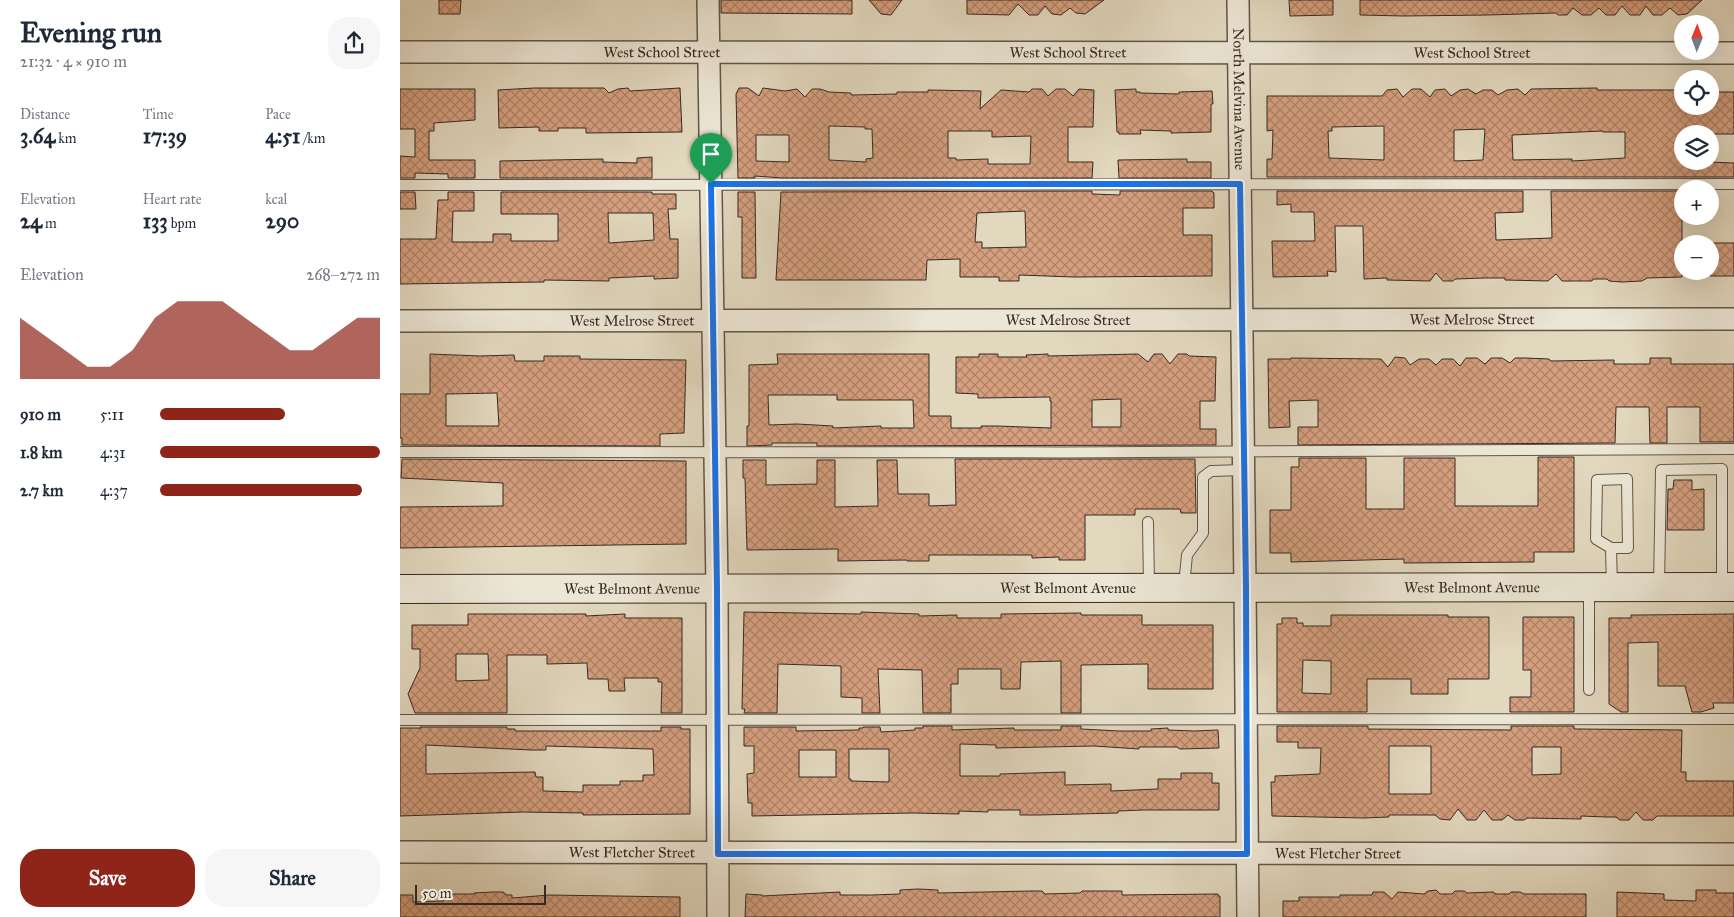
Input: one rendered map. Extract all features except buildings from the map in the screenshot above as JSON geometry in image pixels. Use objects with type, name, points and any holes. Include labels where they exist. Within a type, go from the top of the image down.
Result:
[{"type":"main road","name":"West Belmont Avenue","points":[[400,588],[1728,587]]},
{"type":"street","points":[[708,0],[717,588],[718,917]]},
{"type":"street","name":"North Melvina Avenue","points":[[1238,0],[1246,587],[1248,917]]},
{"type":"street","name":"West School Street","points":[[400,52],[1734,53]]},
{"type":"street","name":"West Melrose Street","points":[[400,321],[1734,319]]},
{"type":"street","name":"West Fletcher Street","points":[[400,852],[718,854],[1734,854]]},
{"type":"lane","points":[[400,185],[1734,184]]},
{"type":"lane","points":[[400,452],[715,453],[1244,461],[1734,449]]},
{"type":"lane","points":[[1184,587],[1187,554],[1203,534],[1203,477],[1211,471],[1244,461]]},
{"type":"lane","points":[[1659,587],[1661,470],[1722,469],[1728,587]]},
{"type":"lane","points":[[1628,479],[1628,548],[1611,548],[1596,540],[1597,480],[1628,479]]},
{"type":"lane","points":[[1148,522],[1149,587]]},
{"type":"lane","points":[[1588,690],[1600,587],[1611,548]]},
{"type":"lane","points":[[400,720],[1734,719]]},
{"type":"route","points":[[711,184],[1240,184],[1246,587],[1247,854],[718,854],[717,588],[711,184]]}]
